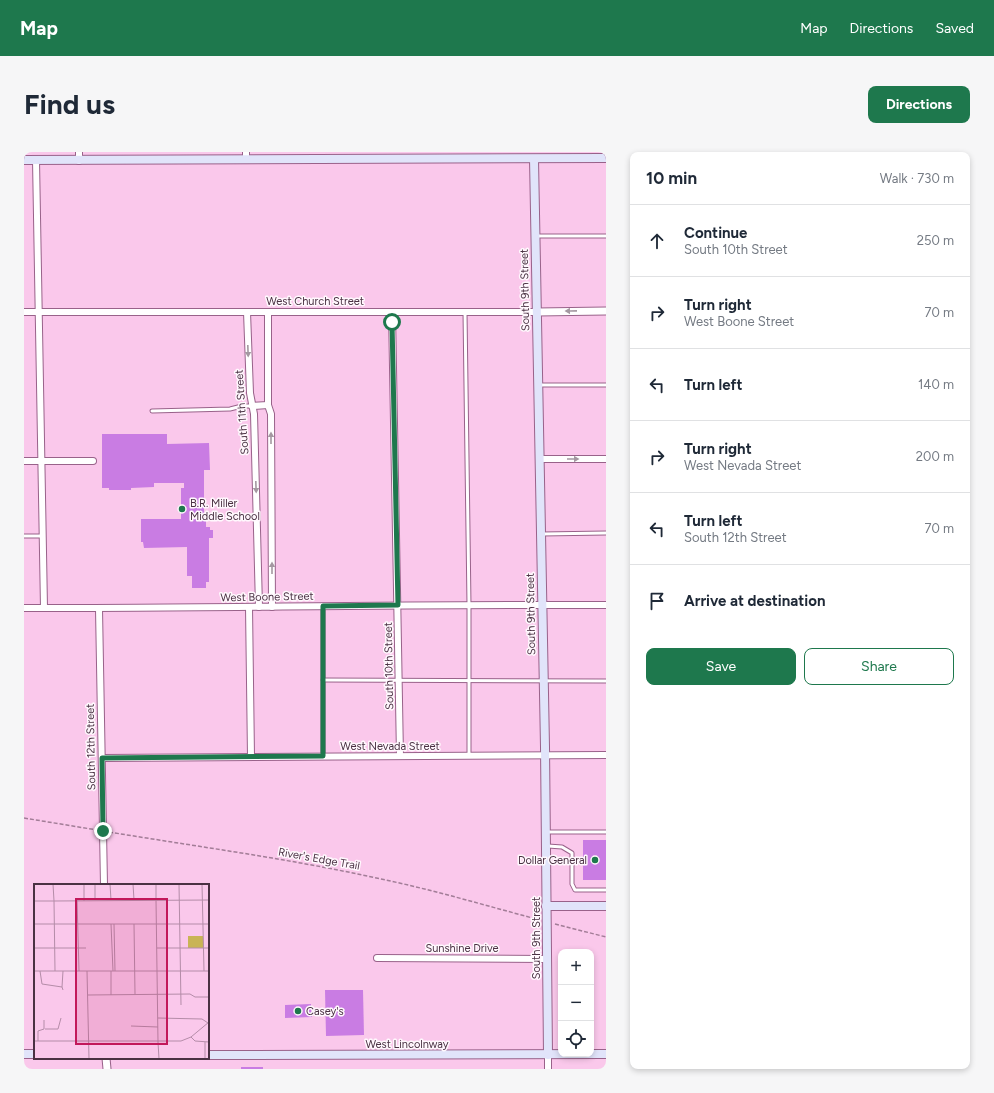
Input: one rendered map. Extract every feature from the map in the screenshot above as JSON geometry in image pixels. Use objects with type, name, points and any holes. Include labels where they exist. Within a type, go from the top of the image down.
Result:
[{"type":"main road","points":[[24,160],[79,161],[145,156],[534,155],[606,158]]},
{"type":"main road","name":"South 9th Street","points":[[534,155],[544,681],[548,1055]]},
{"type":"main road","points":[[546,906],[606,906]]},
{"type":"main road","name":"West Lincolnway","points":[[209,1055],[606,1054]]},
{"type":"street","points":[[79,152],[79,161]]},
{"type":"street","points":[[36,160],[44,608]]},
{"type":"street","name":"West Church Street","points":[[24,312],[537,312],[606,310]]},
{"type":"street","name":"South 11th Street","points":[[247,312],[250,393],[254,414],[259,607]]},
{"type":"street","points":[[268,312],[268,405],[271,414],[272,607]]},
{"type":"street","name":"South 10th Street","points":[[392,312],[400,756]]},
{"type":"street","points":[[252,406],[268,405]]},
{"type":"street","points":[[540,459],[606,459]]},
{"type":"street","points":[[24,461],[93,461]]},
{"type":"street","name":"West Boone Street","points":[[24,608],[99,609],[398,605],[606,605]]},
{"type":"street","points":[[248,607],[251,757]]},
{"type":"street","name":"South 12th Street","points":[[99,609],[104,884]]},
{"type":"street","name":"West Nevada Street","points":[[102,758],[606,755]]},
{"type":"street","name":"Sunshine Drive","points":[[377,958],[547,959]]},
{"type":"street","name":"South 9th Street","points":[[548,1055],[548,1069]]},
{"type":"street","points":[[106,1059],[107,1069]]},
{"type":"lane","points":[[536,236],[606,236]]},
{"type":"lane","points":[[465,312],[470,605],[469,756]]},
{"type":"lane","points":[[538,385],[606,385]]},
{"type":"lane","points":[[152,411],[230,409],[242,406],[252,406]]},
{"type":"lane","points":[[541,534],[606,533]]},
{"type":"lane","points":[[24,536],[43,536]]},
{"type":"lane","points":[[323,606],[323,756]]},
{"type":"lane","points":[[323,680],[606,681]]},
{"type":"lane","points":[[546,832],[606,832]]},
{"type":"lane","points":[[546,846],[562,847],[572,853],[572,884],[575,890],[606,890]]},
{"type":"path","name":"River's Edge Trail","points":[[24,818],[251,855],[380,879],[441,893],[606,937]]},
{"type":"building","points":[[102,434],[167,434],[167,444],[209,443],[210,470],[204,470],[204,520],[206,520],[206,527],[210,527],[210,530],[213,530],[213,538],[209,538],[209,582],[206,582],[206,588],[192,588],[192,576],[187,576],[187,547],[144,548],[143,542],[141,542],[141,519],[181,519],[181,488],[184,488],[184,483],[154,483],[154,487],[131,488],[131,490],[109,490],[109,488],[102,488]]},
{"type":"building","name":"Dollar General","points":[[583,840],[606,840],[606,880],[583,880]]},
{"type":"building","points":[[325,990],[363,990],[364,1035],[326,1036]]},
{"type":"building","name":"Casey's","points":[[311,1004],[312,1017],[285,1018],[285,1005]]},
{"type":"building","points":[[241,1067],[263,1067],[263,1069],[241,1069]]},
{"type":"place","name":"B.R. Miller Middle School","points":[[182,509]]},
{"type":"place","name":"Dollar General","points":[[595,860]]},
{"type":"place","name":"Casey's","points":[[298,1011]]},
{"type":"route","points":[[103,831],[102,758],[323,756],[323,606],[398,605],[392,322]]}]
